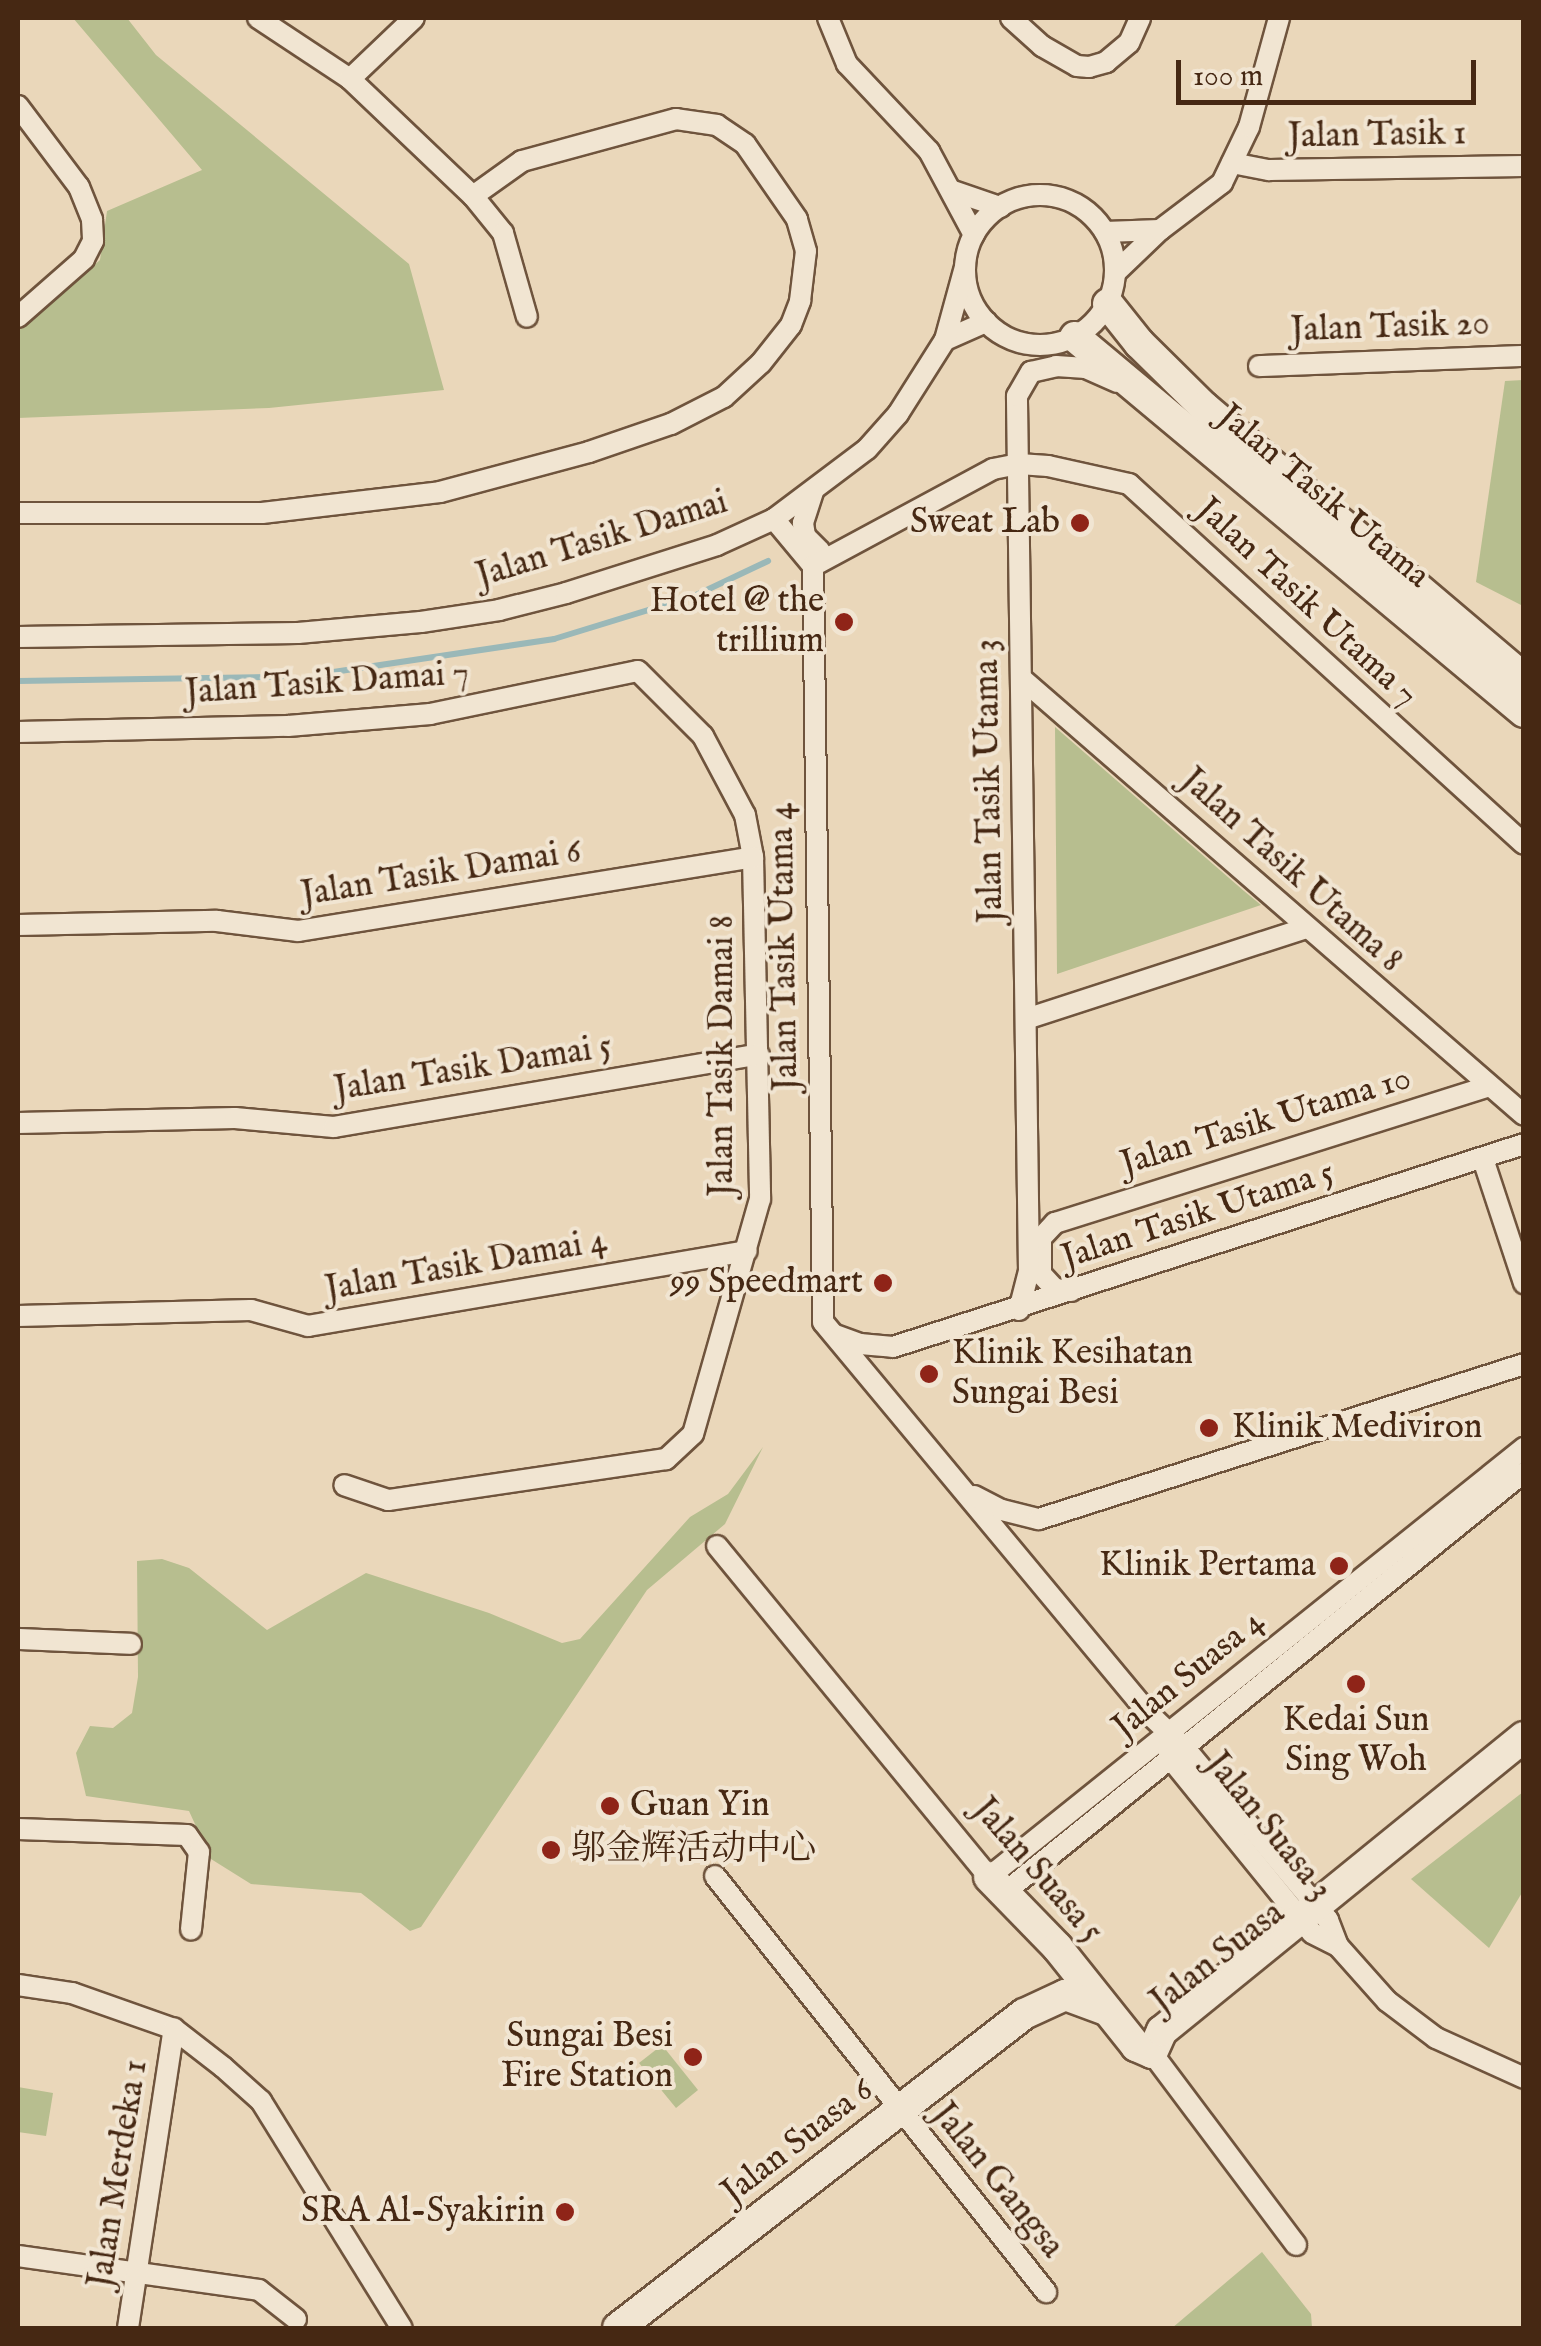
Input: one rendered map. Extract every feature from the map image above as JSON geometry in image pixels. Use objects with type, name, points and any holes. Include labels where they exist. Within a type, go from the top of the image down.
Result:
[{"type":"street","points":[[258,18],[350,80],[473,196],[503,233],[527,316]]},
{"type":"street","points":[[350,80],[414,18]]},
{"type":"street","points":[[828,18],[846,64],[929,152],[974,234]]},
{"type":"street","points":[[1011,18],[1042,46],[1077,66],[1090,66],[1106,62],[1130,42],[1140,18]]},
{"type":"street","points":[[1116,272],[1160,230],[1222,183],[1249,126],[1278,18]]},
{"type":"street","points":[[18,106],[79,187],[92,220],[93,241],[84,259],[18,317]]},
{"type":"street","points":[[18,513],[262,513],[440,492],[590,452],[670,424],[724,397],[791,325],[800,302],[806,251],[797,219],[744,144],[717,124],[676,119],[522,160],[473,196]]},
{"type":"street","name":"Jalan Tasik 1","points":[[1232,163],[1269,170],[1524,166]]},
{"type":"street","points":[[953,191],[1000,208]]},
{"type":"street","points":[[1058,198],[1084,210],[1105,232],[1116,272],[1108,304],[1075,337],[1052,344],[1028,344],[1005,336],[986,322],[967,287],[965,267],[974,234],[1000,208],[1018,199],[1058,198]]},
{"type":"street","points":[[1105,232],[1160,230]]},
{"type":"street","name":"Jalan Tasik Damai","points":[[18,637],[298,633],[498,610],[717,546],[774,518],[813,492],[867,449],[888,426],[945,340],[965,267]]},
{"type":"street","name":"Jalan Tasik Utama","points":[[1108,304],[1194,418],[1524,712]]},
{"type":"street","points":[[945,340],[986,322]]},
{"type":"street","name":"Jalan Tasik Utama","points":[[1075,337],[1143,394],[1194,418],[1524,678]]},
{"type":"street","name":"Jalan Tasik 20","points":[[1259,366],[1524,356]]},
{"type":"street","name":"Jalan Tasik Utama 3","points":[[1019,1310],[1029,1271],[1029,1186],[1016,396],[1030,372],[1056,366],[1086,368],[1143,394]]},
{"type":"street","points":[[774,518],[813,566],[993,470],[1019,464]]},
{"type":"street","name":"Jalan Tasik Utama 7","points":[[1019,464],[1130,484],[1524,844]]},
{"type":"street","points":[[813,492],[803,523],[805,536],[819,551],[834,556]]},
{"type":"street","name":"Jalan Tasik Utama 4","points":[[813,566],[822,1313],[827,1330]]},
{"type":"street","name":"Jalan Tasik Damai 7","points":[[18,732],[288,726],[430,714],[638,671]]},
{"type":"street","name":"Jalan Tasik Damai 8","points":[[344,1485],[388,1500],[666,1459],[693,1434],[760,1199],[753,857],[745,816],[703,736],[638,671]]},
{"type":"street","name":"Jalan Tasik Utama 8","points":[[1021,678],[1521,1113],[1519,1146]]},
{"type":"street","name":"Jalan Tasik Damai 6","points":[[18,925],[217,921],[298,931],[753,857]]},
{"type":"street","points":[[1026,1019],[1306,928]]},
{"type":"street","name":"Jalan Tasik Damai 5","points":[[18,1123],[235,1118],[334,1127],[758,1054]]},
{"type":"street","name":"Jalan Tasik Utama 10","points":[[1063,1220],[1489,1086]]},
{"type":"street","name":"Jalan Tasik Utama 5","points":[[827,1330],[860,1344],[893,1347],[1019,1310],[1519,1146]]},
{"type":"street","points":[[1483,1159],[1524,1284]]},
{"type":"street","points":[[1029,1186],[1040,1208],[1063,1220],[1041,1238],[1041,1274],[1055,1289],[1071,1291]]},
{"type":"street","name":"Jalan Tasik Damai 4","points":[[18,1316],[251,1310],[308,1326],[746,1251]]},
{"type":"street","name":"Jalan Suasa 3","points":[[827,1330],[1030,1568],[1319,1924],[1387,2001],[1436,2038],[1524,2078]]},
{"type":"street","points":[[878,1387],[880,1367],[893,1347]]},
{"type":"street","points":[[966,1492],[1002,1510],[1039,1519],[1524,1364]]},
{"type":"street","name":"Jalan Suasa 4","points":[[1174,1747],[1524,1448]]},
{"type":"street","name":"Jalan Suasa 4","points":[[996,1885],[1524,1472]]},
{"type":"street","points":[[1030,1568],[1028,1536],[1039,1519]]},
{"type":"street","name":"Jalan Suasa 5","points":[[716,1546],[1032,1927],[1057,1947],[1136,2046],[1152,2053],[1296,2246]]},
{"type":"street","points":[[18,1639],[131,1644]]},
{"type":"street","name":"Jalan Suasa","points":[[1319,1924],[1524,1737]]},
{"type":"street","name":"Jalan Suasa","points":[[1152,2053],[1174,2043],[1524,1764]]},
{"type":"street","points":[[18,1828],[187,1835],[199,1852],[190,1930]]},
{"type":"street","name":"Jalan Gangsa","points":[[715,1876],[898,2111],[1046,2292]]},
{"type":"street","name":"Jalan Suasa 6","points":[[618,2328],[1024,2014],[1046,1988],[1049,1975],[1032,1927]]},
{"type":"street","points":[[18,1984],[72,1993],[174,2029],[261,2101],[402,2328]]},
{"type":"street","name":"Jalan Suasa 6","points":[[1024,2014],[1065,1995],[1106,2010]]},
{"type":"street","name":"Jalan Merdeka 1","points":[[128,2328],[174,2029]]},
{"type":"street","points":[[18,2256],[259,2290],[296,2320]]},
{"type":"green space","points":[[73,18],[127,18],[156,55],[409,264],[444,390],[269,408],[18,418],[18,331],[100,260],[107,211],[202,170]]},
{"type":"green space","points":[[1524,380],[1523,606],[1476,582],[1505,381]]},
{"type":"green space","points":[[1055,727],[1244,891],[1261,905],[1057,974]]},
{"type":"green space","points":[[763,1447],[725,1524],[647,1590],[421,1927],[410,1931],[361,1893],[251,1884],[211,1859],[189,1811],[86,1796],[76,1753],[90,1726],[113,1728],[132,1713],[138,1677],[137,1561],[162,1559],[189,1568],[267,1630],[366,1573],[489,1613],[562,1643],[580,1639],[690,1517],[728,1494]]},
{"type":"green space","points":[[1523,1792],[1523,1891],[1489,1948],[1411,1879]]},
{"type":"green space","points":[[662,2045],[698,2090],[676,2108],[639,2063]]},
{"type":"green space","points":[[18,2087],[53,2093],[46,2136],[18,2132]]},
{"type":"green space","points":[[1262,2252],[1311,2314],[1312,2328],[1172,2328]]},
{"type":"waterway","points":[[320,674],[554,639],[694,596],[768,561]]},
{"type":"waterway","points":[[18,681],[281,677]]},
{"type":"place","name":"Sweat Lab","points":[[1080,523]]},
{"type":"place","name":"Hotel @ the trillium","points":[[844,622]]},
{"type":"place","name":"99 Speedmart","points":[[883,1283]]},
{"type":"place","name":"Klinik Kesihatan Sungai Besi","points":[[929,1374]]},
{"type":"place","name":"Klinik Mediviron","points":[[1209,1428]]},
{"type":"place","name":"Klinik Pertama","points":[[1339,1566]]},
{"type":"place","name":"Kedai Sun Sing Woh","points":[[1356,1684]]},
{"type":"place","name":"Guan Yin","points":[[610,1806]]},
{"type":"place","name":"邬金辉活动中心","points":[[551,1850]]},
{"type":"place","name":"Sungai Besi Fire Station","points":[[693,2057]]},
{"type":"place","name":"SRA Al-Syakirin","points":[[565,2212]]}]
